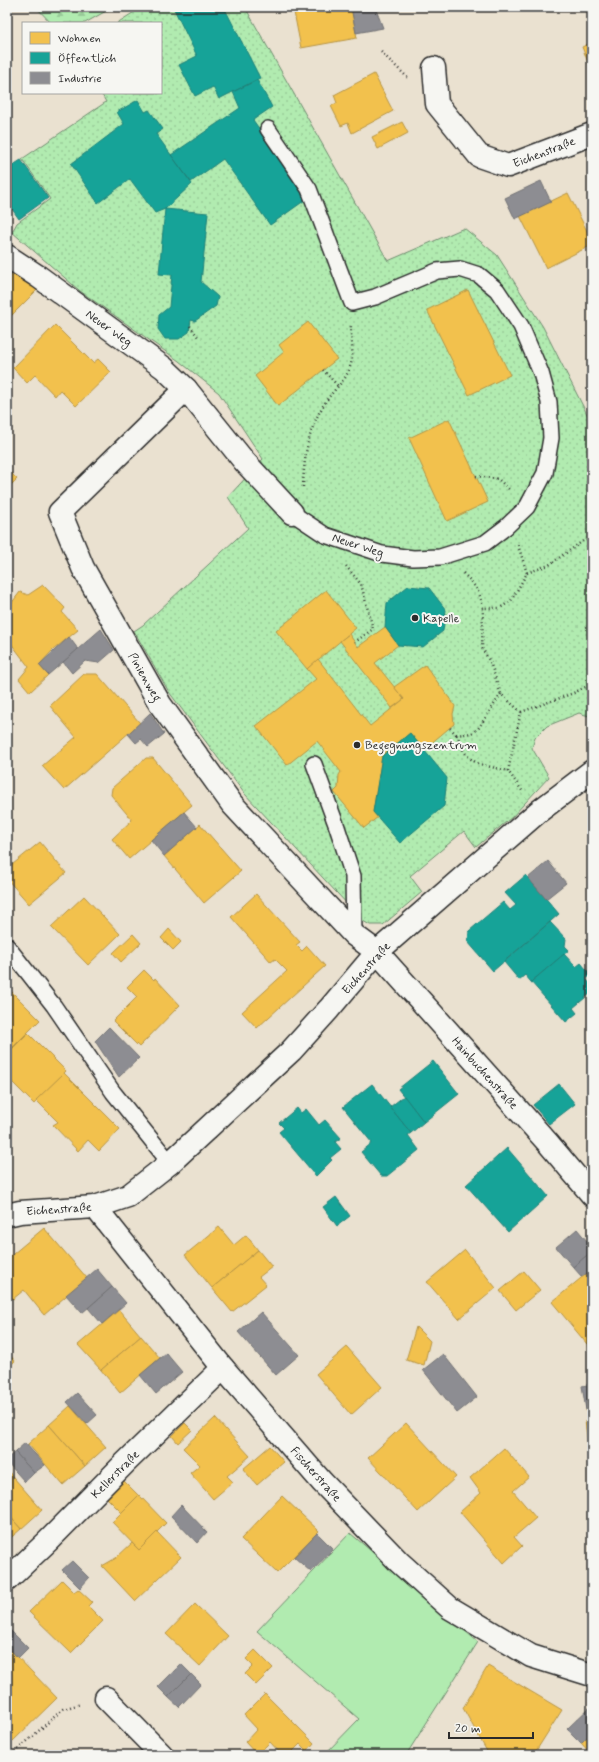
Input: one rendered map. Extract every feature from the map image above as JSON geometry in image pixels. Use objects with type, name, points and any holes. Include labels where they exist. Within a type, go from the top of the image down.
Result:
[{"type":"street","name":"Eichenstraße","points":[[434,68],[437,104],[479,156],[508,166],[592,134]]},
{"type":"street","name":"Neuer Weg","points":[[7,256],[39,277],[158,364],[186,389],[244,461],[292,513]]},
{"type":"street","name":"Pinienweg","points":[[186,389],[60,512],[83,568],[160,704],[232,804],[354,935],[377,952]]},
{"type":"street","name":"Eichenstraße","points":[[7,1215],[20,1212],[95,1207],[128,1196],[170,1163],[291,1051],[377,952],[538,812],[592,771]]},
{"type":"street","name":"Hainbuchenstraße","points":[[377,952],[548,1143],[592,1195]]},
{"type":"street","name":"Fischerstraße","points":[[95,1207],[223,1368],[322,1482],[399,1562],[450,1608],[531,1656],[592,1675]]},
{"type":"street","name":"Kellerstraße","points":[[7,1580],[223,1368]]},
{"type":"street","points":[[106,1698],[162,1755]]},
{"type":"lane","points":[[268,129],[309,189],[352,303]]},
{"type":"lane","name":"Neuer Weg","points":[[292,513],[325,534],[382,554],[413,558],[440,557],[484,543],[506,527],[527,507],[545,474],[551,438],[549,402],[541,373],[520,326],[498,290],[479,276],[460,269],[437,271],[375,297],[352,303]]},
{"type":"lane","points":[[314,764],[353,876],[354,935]]},
{"type":"lane","points":[[7,946],[54,1006],[113,1092],[170,1163]]},
{"type":"path","points":[[292,513],[303,488],[308,439],[315,421],[328,398],[350,368],[352,357],[352,303]]},
{"type":"path","points":[[190,326],[198,337]]},
{"type":"path","points":[[323,370],[338,386]]},
{"type":"path","points":[[476,476],[498,479],[527,507]]},
{"type":"path","points":[[506,527],[518,546],[527,573]]},
{"type":"path","points":[[325,534],[341,560],[361,584],[373,629],[355,642]]},
{"type":"path","points":[[483,608],[500,608],[511,601],[527,573],[549,565],[583,541],[592,539]]},
{"type":"path","points":[[440,557],[462,572],[474,583],[481,595],[483,608],[482,648],[490,662],[501,694],[521,712]]},
{"type":"path","points":[[521,712],[571,694],[592,684]]},
{"type":"path","points":[[456,735],[472,733],[478,729],[501,694]]},
{"type":"path","points":[[508,771],[521,712]]},
{"type":"path","points":[[450,728],[456,735],[466,755],[477,764],[490,765],[508,771],[538,812]]},
{"type":"path","points":[[12,1755],[63,1709],[106,1698]]},
{"type":"green space","points":[[36,7],[113,7],[87,22],[50,22]]},
{"type":"green space","points":[[142,7],[245,7],[388,261],[464,228],[497,255],[543,327],[592,424],[592,717],[579,713],[547,726],[535,738],[532,748],[549,777],[512,817],[476,847],[464,831],[410,876],[422,892],[383,925],[370,925],[363,921],[244,793],[169,692],[134,631],[143,625],[248,528],[228,497],[263,459],[219,393],[179,361],[80,291],[12,232],[17,223],[50,199],[22,159],[106,102],[102,94],[162,94],[162,22],[119,22]]},
{"type":"green space","points":[[350,1533],[478,1642],[406,1755],[324,1755],[359,1719],[257,1631]]},
{"type":"building: Wohnen","points":[[293,7],[351,7],[357,38],[301,48]]},
{"type":"building: Wohnen","points":[[592,42],[592,72],[582,47]]},
{"type":"building: Wohnen","points":[[374,74],[393,111],[352,133],[348,123],[341,126],[331,106],[337,103],[334,95]]},
{"type":"building: Wohnen","points":[[402,122],[408,133],[378,149],[372,137]]},
{"type":"building: Wohnen","points":[[568,193],[592,241],[592,245],[546,268],[520,216]]},
{"type":"building: Wohnen","points":[[14,273],[37,290],[11,316],[7,312],[7,280]]},
{"type":"building: Wohnen","points":[[468,290],[510,375],[469,395],[427,310]]},
{"type":"building: Wohnen","points":[[308,322],[337,359],[278,406],[255,376],[284,352],[279,345]]},
{"type":"building: Wohnen","points":[[55,325],[93,363],[98,359],[111,372],[76,406],[60,390],[55,396],[35,375],[27,383],[13,368]]},
{"type":"building: Wohnen","points":[[449,419],[488,502],[447,521],[409,438]]},
{"type":"building: Wohnen","points":[[7,469],[17,479],[7,489]]},
{"type":"building: Wohnen","points":[[43,585],[65,608],[62,612],[78,630],[53,650],[39,665],[48,675],[30,692],[19,679],[29,667],[7,638],[7,609],[20,592],[28,595]]},
{"type":"building: Wohnen","points":[[326,590],[356,628],[307,669],[276,631]]},
{"type":"building: Wohnen","points":[[385,627],[398,645],[375,663],[404,699],[392,708],[340,641],[349,634],[358,647]]},
{"type":"building: Wohnen","name":"Begegnungszentrum","points":[[318,659],[370,726],[404,699],[394,687],[425,665],[455,706],[453,714],[454,724],[423,750],[410,733],[382,756],[373,812],[378,817],[364,828],[334,792],[338,788],[339,775],[341,772],[317,741],[287,765],[256,726],[316,679],[307,669]]},
{"type":"building: Wohnen","points":[[84,674],[97,674],[140,723],[64,790],[42,766],[76,737],[50,706]]},
{"type":"building: Wohnen","points":[[146,758],[153,758],[192,805],[129,859],[112,839],[132,820],[111,795],[112,788]]},
{"type":"building: Wohnen","points":[[200,824],[241,871],[204,903],[164,856]]},
{"type":"building: Wohnen","points":[[40,842],[66,873],[29,904],[7,879],[7,869]]},
{"type":"building: Wohnen","points":[[256,894],[300,942],[296,945],[302,951],[307,946],[325,966],[257,1028],[242,1012],[287,971],[275,959],[271,962],[231,917]]},
{"type":"building: Wohnen","points":[[84,896],[120,934],[88,965],[51,927]]},
{"type":"building: Wohnen","points":[[169,929],[181,942],[173,950],[161,938]]},
{"type":"building: Wohnen","points":[[133,934],[141,943],[121,962],[113,953]]},
{"type":"building: Wohnen","points":[[144,970],[154,980],[155,978],[180,1005],[139,1047],[113,1021],[137,997],[127,987]]},
{"type":"building: Wohnen","points":[[7,987],[40,1020],[8,1052],[7,1051]]},
{"type":"building: Wohnen","points":[[28,1033],[66,1071],[34,1104],[7,1077],[7,1054]]},
{"type":"building: Wohnen","points":[[64,1073],[120,1129],[99,1151],[88,1140],[78,1151],[53,1125],[58,1122],[36,1100]]},
{"type":"building: Wohnen","points":[[219,1227],[234,1245],[246,1235],[258,1250],[212,1288],[185,1255]]},
{"type":"building: Wohnen","points":[[44,1228],[87,1278],[44,1315],[24,1290],[13,1299],[7,1293],[7,1259]]},
{"type":"building: Wohnen","points":[[258,1250],[272,1267],[259,1277],[266,1285],[232,1312],[212,1288]]},
{"type":"building: Wohnen","points":[[465,1250],[496,1288],[459,1319],[427,1282]]},
{"type":"building: Wohnen","points":[[592,1269],[592,1350],[552,1302]]},
{"type":"building: Wohnen","points":[[524,1271],[540,1290],[516,1310],[500,1291]]},
{"type":"building: Wohnen","points":[[119,1310],[141,1336],[101,1370],[78,1345]]},
{"type":"building: Wohnen","points":[[416,1327],[430,1341],[424,1365],[406,1360]]},
{"type":"building: Wohnen","points":[[141,1336],[160,1358],[120,1393],[101,1370]]},
{"type":"building: Wohnen","points":[[347,1347],[382,1387],[351,1415],[316,1374]]},
{"type":"building: Wohnen","points":[[7,1352],[15,1361],[7,1368]]},
{"type":"building: Wohnen","points":[[70,1406],[106,1447],[85,1466],[49,1425]]},
{"type":"building: Wohnen","points":[[592,1409],[592,1420],[588,1421],[586,1410]]},
{"type":"building: Wohnen","points":[[215,1418],[250,1456],[227,1476],[233,1482],[213,1499],[190,1473],[200,1465],[183,1448]]},
{"type":"building: Wohnen","points":[[592,1420],[592,1473],[585,1421]]},
{"type":"building: Wohnen","points":[[185,1423],[192,1430],[178,1443],[172,1436]]},
{"type":"building: Wohnen","points":[[406,1423],[456,1477],[418,1512],[368,1458]]},
{"type":"building: Wohnen","points":[[49,1425],[85,1466],[63,1485],[28,1444]]},
{"type":"building: Wohnen","points":[[270,1446],[284,1462],[257,1485],[243,1469]]},
{"type":"building: Wohnen","points":[[504,1448],[529,1477],[513,1491],[536,1518],[514,1537],[522,1546],[504,1563],[460,1512],[481,1493],[470,1478]]},
{"type":"building: Wohnen","points":[[7,1470],[42,1510],[21,1529],[7,1513]]},
{"type":"building: Wohnen","points":[[123,1480],[139,1496],[122,1513],[106,1497]]},
{"type":"building: Wohnen","points":[[139,1495],[166,1523],[139,1550],[112,1522]]},
{"type":"building: Wohnen","points":[[282,1496],[319,1531],[277,1573],[241,1539]]},
{"type":"building: Wohnen","points":[[7,1513],[21,1529],[7,1541]]},
{"type":"building: Wohnen","points":[[157,1532],[181,1557],[135,1601],[102,1566],[116,1558],[132,1543],[139,1550]]},
{"type":"building: Wohnen","points":[[62,1580],[74,1592],[78,1589],[92,1602],[88,1606],[103,1621],[71,1653],[29,1612]]},
{"type":"building: Wohnen","points":[[195,1604],[228,1636],[200,1666],[166,1634]]},
{"type":"building: Wohnen","points":[[7,1646],[57,1698],[12,1742],[7,1737]]},
{"type":"building: Wohnen","points":[[255,1650],[273,1668],[256,1685],[245,1674],[253,1666],[246,1659]]},
{"type":"building: Wohnen","points":[[488,1666],[562,1710],[536,1751],[512,1755],[489,1755],[463,1708]]},
{"type":"building: Wohnen","points":[[265,1694],[314,1743],[307,1751],[300,1744],[289,1755],[282,1755],[270,1742],[257,1755],[245,1742],[257,1729],[244,1715]]},
{"type":"building: Wohnen","points":[[592,1732],[592,1755],[581,1743]]},
{"type":"building: Öffentlich","points":[[173,7],[224,7],[260,78],[219,99],[213,87],[195,96],[179,65],[197,56]]},
{"type":"building: Öffentlich","points":[[257,80],[272,107],[253,120],[308,198],[270,225],[223,159],[191,182],[171,155],[240,108],[233,92]]},
{"type":"building: Öffentlich","points":[[138,100],[145,112],[149,110],[163,129],[156,134],[192,184],[165,209],[155,213],[130,179],[98,203],[71,164],[124,124],[117,112]]},
{"type":"building: Öffentlich","points":[[21,160],[48,198],[19,219],[7,202],[7,169]]},
{"type":"building: Öffentlich","points":[[165,209],[208,213],[201,282],[218,297],[216,306],[195,321],[191,320],[189,332],[179,339],[165,339],[158,329],[159,315],[169,307],[172,275],[159,274]]},
{"type":"building: Öffentlich","name":"Kapelle","points":[[408,586],[429,588],[446,610],[443,631],[423,647],[398,645],[385,627],[387,603]]},
{"type":"building: Öffentlich","points":[[410,733],[447,778],[444,806],[400,843],[373,812],[382,756]]},
{"type":"building: Öffentlich","points":[[526,875],[559,914],[493,971],[468,942],[469,931],[503,902],[510,910],[516,905],[505,893]]},
{"type":"building: Öffentlich","points":[[550,922],[566,939],[565,946],[569,950],[531,982],[525,975],[519,980],[504,962]]},
{"type":"building: Öffentlich","points":[[564,954],[576,967],[581,963],[591,975],[586,979],[592,986],[592,992],[573,1008],[577,1013],[566,1022],[531,982]]},
{"type":"building: Öffentlich","points":[[433,1061],[459,1094],[424,1122],[398,1089]]},
{"type":"building: Öffentlich","points":[[592,1075],[592,1086],[587,1080]]},
{"type":"building: Öffentlich","points":[[372,1084],[411,1133],[408,1135],[419,1150],[387,1176],[381,1176],[361,1152],[372,1143],[343,1107]]},
{"type":"building: Öffentlich","points":[[559,1084],[575,1104],[549,1124],[533,1105]]},
{"type":"building: Öffentlich","points":[[404,1096],[424,1122],[411,1133],[390,1107]]},
{"type":"building: Öffentlich","points":[[297,1108],[301,1113],[306,1109],[319,1125],[325,1120],[341,1138],[335,1142],[341,1149],[330,1158],[332,1160],[316,1176],[279,1132],[284,1128],[279,1123]]},
{"type":"building: Öffentlich","points":[[507,1148],[548,1196],[508,1232],[466,1185]]},
{"type":"building: Öffentlich","points":[[336,1197],[350,1216],[337,1226],[323,1207]]},
{"type":"building: Industrie","points":[[351,7],[375,7],[383,28],[356,33]]},
{"type":"building: Industrie","points":[[541,181],[551,202],[515,219],[505,198]]},
{"type":"building: Industrie","points":[[101,629],[114,650],[99,663],[85,661],[72,673],[63,662]]},
{"type":"building: Industrie","points":[[69,637],[78,649],[48,675],[39,665]]},
{"type":"building: Industrie","points":[[150,713],[164,734],[148,747],[141,739],[136,743],[128,734]]},
{"type":"building: Industrie","points":[[184,812],[197,827],[164,856],[151,840]]},
{"type":"building: Industrie","points":[[548,861],[566,883],[546,899],[528,878]]},
{"type":"building: Industrie","points":[[109,1027],[139,1058],[119,1077],[95,1041]]},
{"type":"building: Industrie","points":[[577,1229],[592,1247],[592,1251],[573,1267],[556,1247]]},
{"type":"building: Industrie","points":[[592,1251],[592,1269],[582,1277],[573,1267]]},
{"type":"building: Industrie","points":[[97,1269],[112,1287],[82,1313],[66,1295]]},
{"type":"building: Industrie","points":[[112,1287],[126,1303],[102,1324],[88,1308]]},
{"type":"building: Industrie","points":[[261,1312],[299,1355],[276,1375],[238,1332]]},
{"type":"building: Industrie","points":[[166,1353],[182,1372],[156,1394],[140,1375]]},
{"type":"building: Industrie","points":[[443,1354],[477,1397],[457,1413],[423,1370]]},
{"type":"building: Industrie","points":[[592,1384],[592,1409],[586,1410],[582,1386]]},
{"type":"building: Industrie","points":[[77,1393],[97,1415],[87,1424],[67,1402]]},
{"type":"building: Industrie","points":[[25,1443],[45,1465],[34,1473],[15,1452]]},
{"type":"building: Industrie","points":[[15,1452],[34,1473],[25,1482],[7,1462],[7,1459]]},
{"type":"building: Industrie","points":[[181,1505],[207,1532],[197,1543],[171,1516]]},
{"type":"building: Industrie","points":[[317,1533],[333,1549],[311,1572],[294,1557]]},
{"type":"building: Industrie","points":[[72,1561],[89,1578],[80,1588],[62,1570]]},
{"type":"building: Industrie","points":[[7,1627],[28,1648],[18,1658],[7,1646]]},
{"type":"building: Industrie","points":[[181,1664],[191,1674],[168,1697],[158,1687]]},
{"type":"building: Industrie","points":[[191,1674],[201,1684],[179,1707],[168,1697]]},
{"type":"building: Industrie","points":[[592,1705],[592,1732],[581,1743],[567,1729]]},
{"type":"place","name":"Kapelle","points":[[415,618]]},
{"type":"place","name":"Begegnungszentrum","points":[[357,745]]}]
